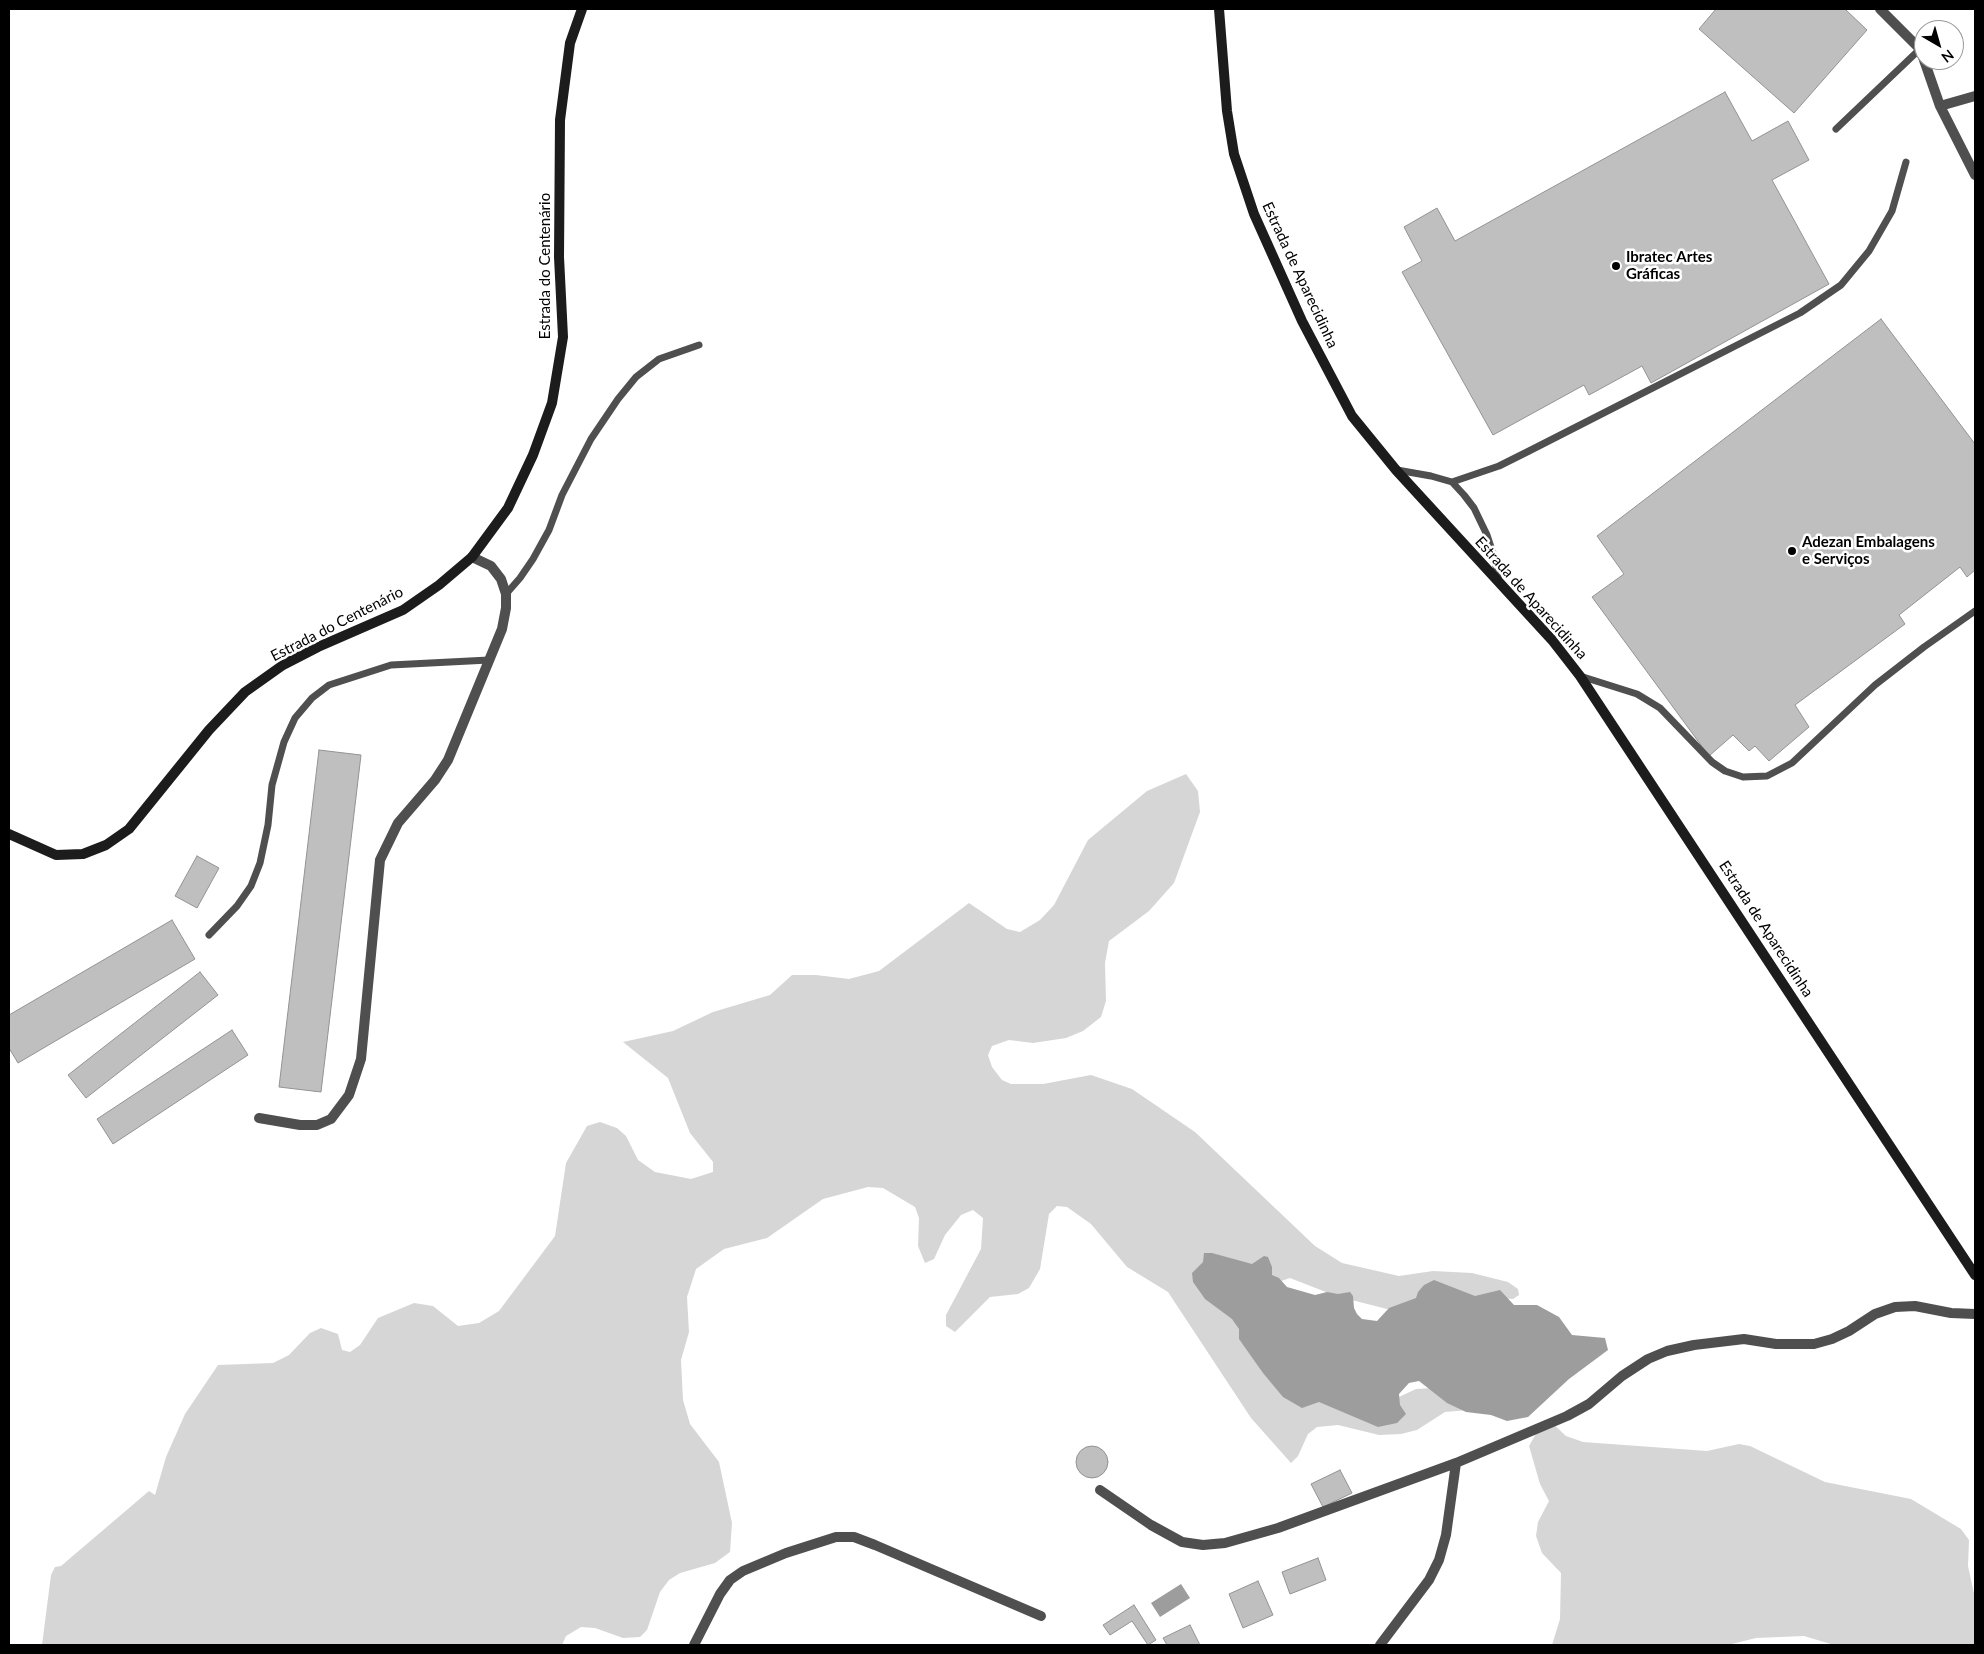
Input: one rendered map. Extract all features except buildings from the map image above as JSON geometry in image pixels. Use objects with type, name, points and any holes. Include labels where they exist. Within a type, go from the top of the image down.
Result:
[{"type":"street","name":"Estrada do Centenário","points":[[9,834],[56,855],[83,854],[106,845],[129,830],[209,730],[245,692],[283,665],[318,646],[402,610],[439,585],[472,557],[508,508],[533,455],[552,403],[562,337],[559,257],[560,120],[570,43],[582,9]]},
{"type":"street","name":"Estrada de Aparecidinha","points":[[1219,9],[1228,120],[1234,154],[1254,214],[1302,321],[1352,416],[1396,470],[1552,640],[1580,676],[1975,1274]]},
{"type":"street","points":[[1880,9],[1914,43]]},
{"type":"street","points":[[1927,70],[1940,106],[1975,175]]},
{"type":"street","points":[[1940,106],[1975,96]]},
{"type":"street","points":[[259,1118],[300,1125],[317,1125],[332,1119],[349,1095],[361,1059],[380,860],[398,823],[435,780],[458,742],[488,660],[502,629],[506,608],[506,594],[501,580],[491,566],[472,557]]},
{"type":"street","points":[[1100,1490],[1151,1525],[1182,1542],[1203,1545],[1226,1543],[1278,1528],[1456,1463],[1567,1416],[1588,1404],[1622,1376],[1648,1359],[1667,1351],[1694,1345],[1744,1339],[1776,1344],[1814,1344],[1832,1339],[1849,1331],[1874,1314],[1895,1307],[1915,1306],[1951,1313],[1975,1314]]},
{"type":"street","points":[[1380,1645],[1430,1580],[1439,1560],[1446,1536],[1456,1463]]},
{"type":"street","points":[[694,1645],[720,1594],[730,1580],[743,1570],[836,1536],[854,1538],[875,1545],[1041,1616]]},
{"type":"lane","points":[[1836,129],[1914,55]]},
{"type":"lane","points":[[1452,482],[1499,466],[1800,314],[1841,285],[1869,251],[1892,211],[1906,162]]},
{"type":"lane","points":[[506,594],[520,578],[533,558],[548,530],[562,495],[590,438],[618,399],[636,377],[660,359],[700,345]]},
{"type":"lane","points":[[1396,470],[1452,482],[1474,508],[1487,535],[1494,556],[1499,583]]},
{"type":"lane","points":[[1580,676],[1637,694],[1660,708],[1712,762],[1724,771],[1742,777],[1767,776],[1792,763],[1875,685],[1975,611]]},
{"type":"lane","points":[[209,935],[238,906],[251,886],[260,863],[268,825],[272,785],[284,742],[295,718],[312,698],[329,685],[390,665],[488,660]]},
{"type":"shaded area","points":[[1186,774],[1198,791],[1200,812],[1174,883],[1149,911],[1109,941],[1105,963],[1106,1001],[1101,1017],[1083,1031],[1066,1038],[1033,1043],[1009,1040],[992,1046],[988,1055],[992,1067],[1002,1080],[1011,1084],[1043,1084],[1091,1075],[1132,1089],[1195,1132],[1315,1246],[1342,1263],[1399,1276],[1433,1271],[1472,1273],[1508,1282],[1518,1289],[1519,1295],[1513,1299],[1457,1296],[1387,1309],[1336,1296],[1290,1278],[1254,1290],[1386,1403],[1416,1389],[1433,1388],[1468,1410],[1445,1412],[1417,1430],[1401,1434],[1379,1435],[1338,1425],[1317,1427],[1308,1434],[1298,1456],[1291,1463],[1251,1418],[1168,1292],[1127,1267],[1091,1224],[1067,1207],[1057,1206],[1049,1214],[1040,1269],[1029,1288],[1018,1294],[990,1297],[955,1332],[946,1326],[946,1315],[981,1249],[983,1218],[973,1210],[961,1215],[945,1235],[934,1259],[925,1263],[918,1246],[919,1218],[915,1207],[883,1188],[868,1187],[823,1199],[767,1238],[724,1249],[696,1269],[687,1297],[689,1332],[681,1360],[683,1400],[690,1424],[719,1462],[732,1523],[730,1552],[715,1563],[680,1573],[669,1580],[660,1592],[647,1630],[640,1637],[623,1638],[595,1628],[581,1627],[566,1636],[562,1645],[42,1645],[51,1575],[55,1567],[61,1566],[149,1491],[155,1495],[166,1457],[185,1414],[218,1365],[273,1363],[289,1355],[310,1333],[321,1328],[338,1334],[342,1350],[350,1352],[360,1345],[378,1318],[414,1303],[433,1306],[458,1326],[479,1323],[499,1311],[555,1236],[566,1163],[587,1126],[600,1122],[617,1128],[626,1136],[638,1160],[655,1172],[691,1179],[713,1172],[713,1162],[690,1133],[668,1078],[623,1042],[673,1031],[713,1012],[770,995],[792,975],[816,975],[849,979],[879,971],[969,903],[1007,929],[1020,932],[1040,920],[1054,905],[1088,840],[1147,791]]},
{"type":"shaded area","points":[[1204,1253],[1212,1253],[1252,1264],[1264,1256],[1268,1257],[1272,1267],[1272,1275],[1279,1278],[1287,1287],[1315,1295],[1327,1292],[1338,1294],[1350,1292],[1353,1296],[1354,1308],[1357,1314],[1362,1319],[1377,1321],[1389,1308],[1416,1298],[1424,1285],[1434,1280],[1475,1296],[1500,1290],[1514,1305],[1537,1305],[1559,1317],[1572,1335],[1605,1338],[1608,1350],[1569,1379],[1528,1417],[1507,1421],[1491,1415],[1466,1412],[1447,1403],[1419,1381],[1409,1383],[1399,1394],[1400,1405],[1406,1414],[1397,1423],[1378,1427],[1319,1402],[1302,1408],[1283,1397],[1239,1339],[1239,1329],[1232,1319],[1205,1299],[1193,1282],[1192,1273],[1203,1262]]},
{"type":"shaded area","points":[[1552,1423],[1566,1436],[1583,1442],[1707,1451],[1739,1444],[1750,1446],[1825,1482],[1911,1499],[1961,1529],[1969,1540],[1968,1566],[1975,1598],[1975,1645],[1834,1645],[1804,1636],[1756,1638],[1728,1645],[1552,1645],[1560,1619],[1561,1573],[1542,1553],[1536,1536],[1538,1522],[1549,1501],[1540,1484],[1529,1446],[1541,1425]]},
{"type":"shaded area","points":[[1181,1584],[1190,1598],[1160,1617],[1151,1603]]},
{"type":"place","name":"Ibratec Artes Gráficas","points":[[1616,266]]},
{"type":"place","name":"Adezan Embalagens e Serviços","points":[[1792,551]]}]
